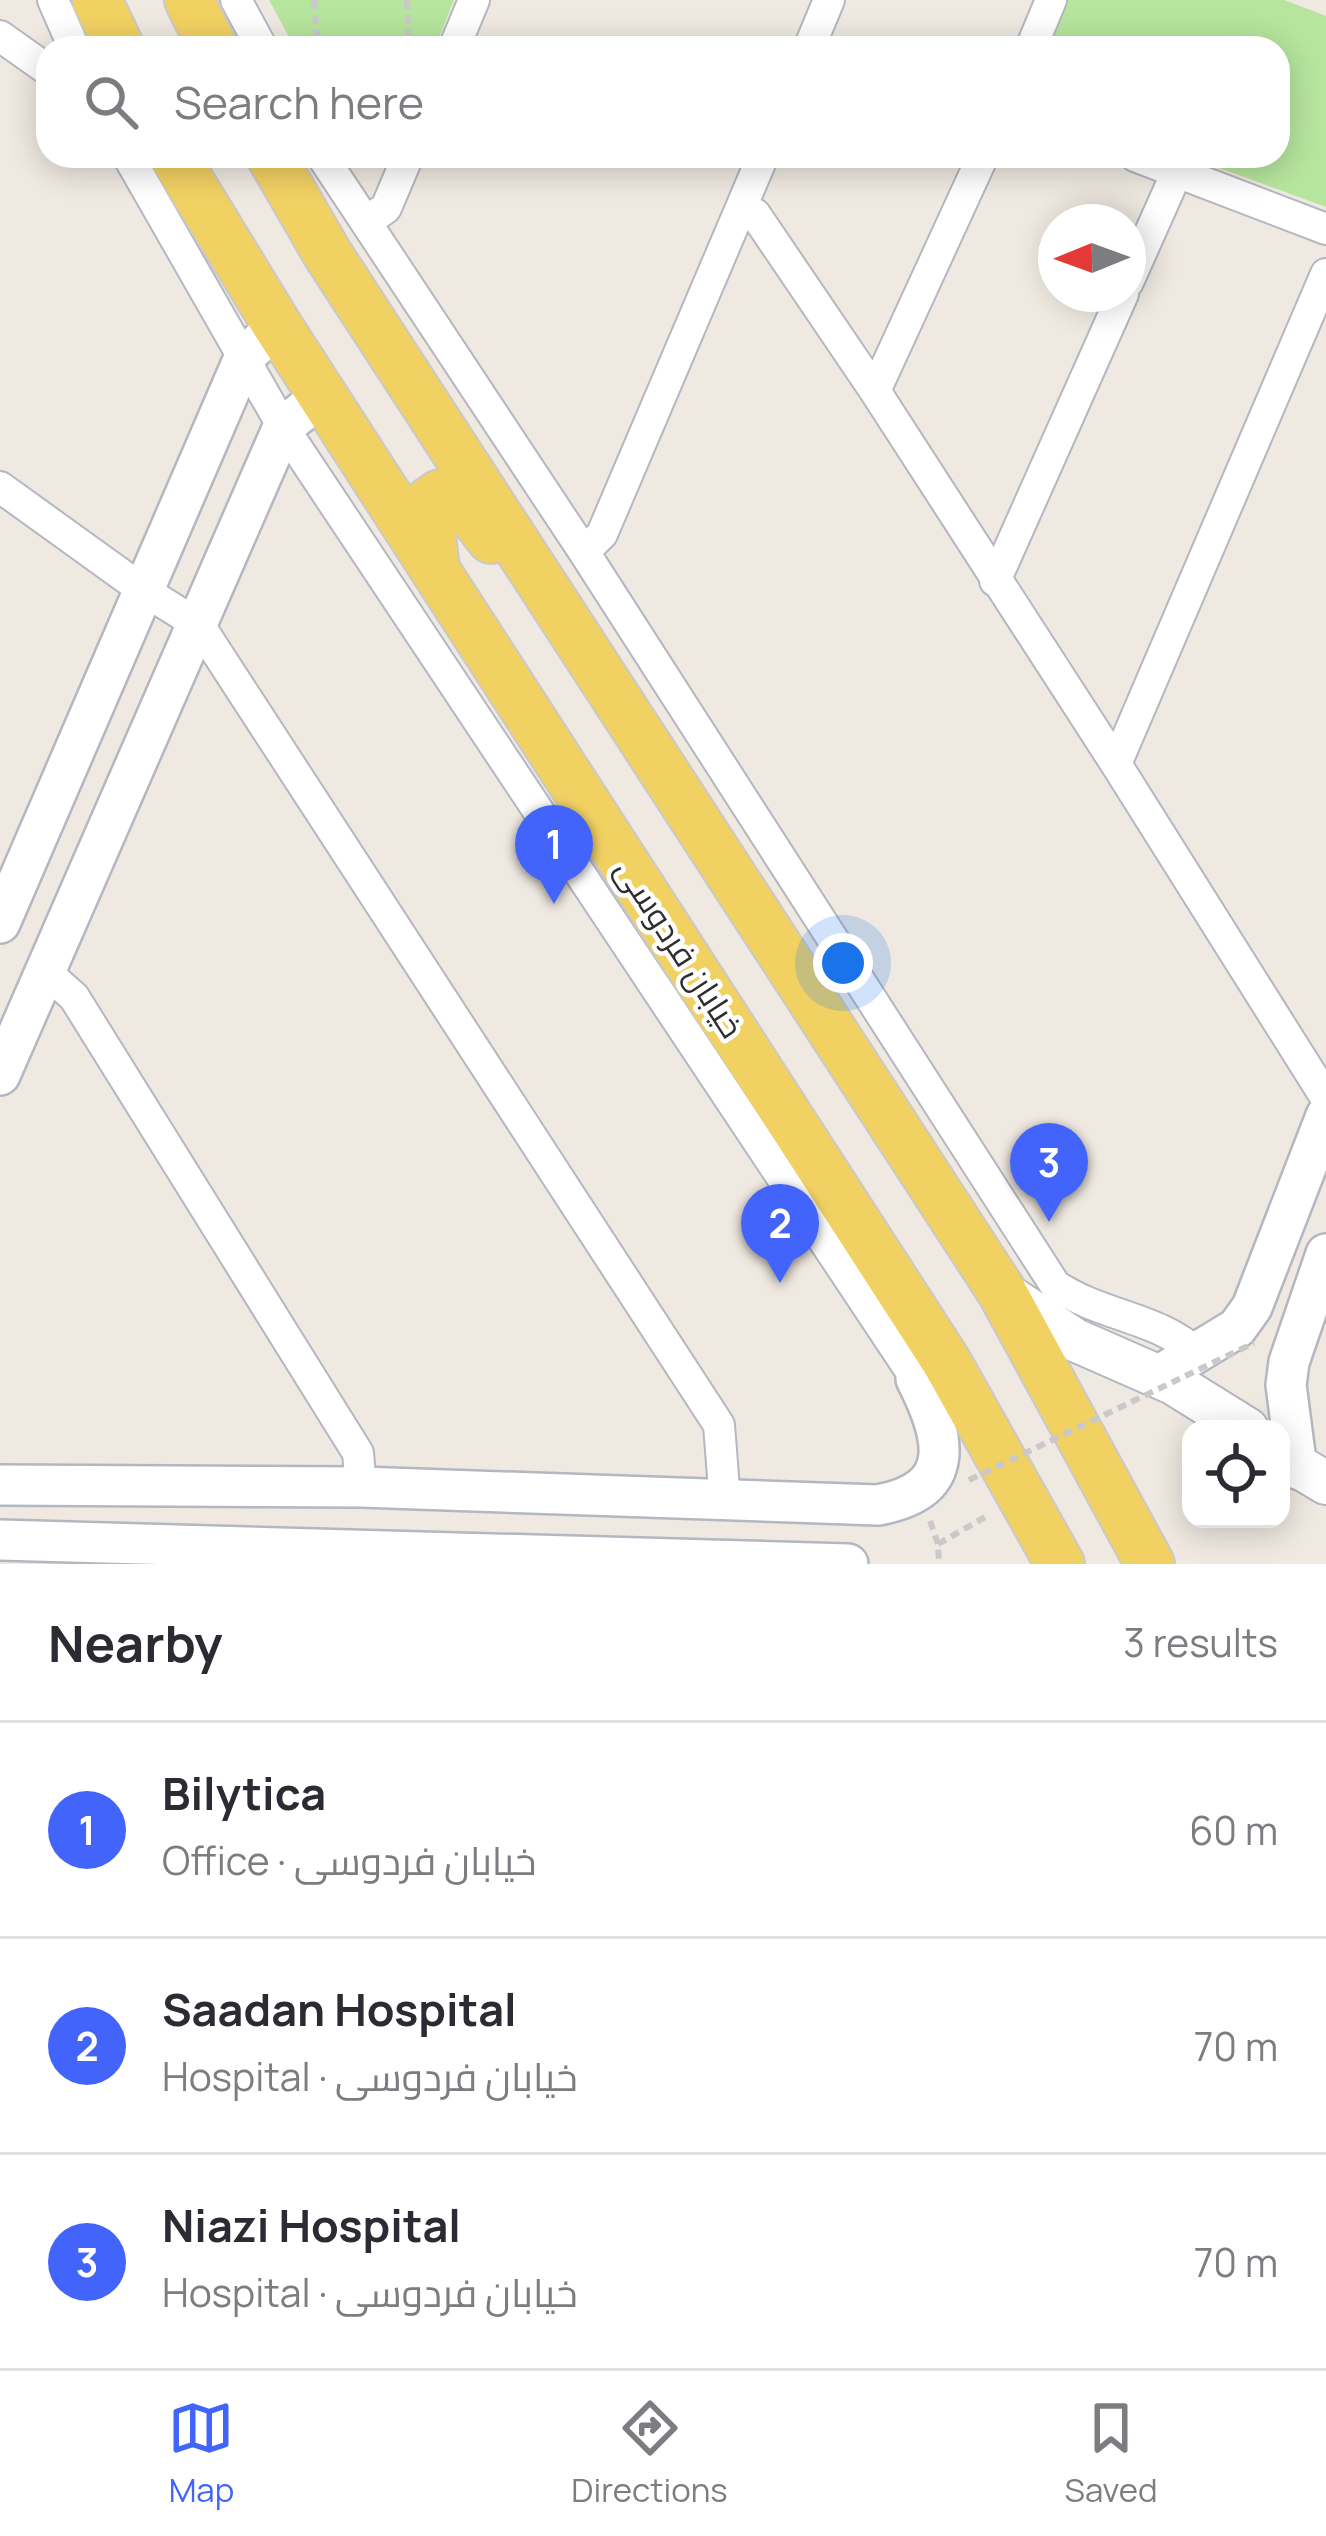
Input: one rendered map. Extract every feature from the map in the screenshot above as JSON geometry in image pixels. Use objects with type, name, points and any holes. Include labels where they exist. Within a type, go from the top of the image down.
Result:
[{"type":"main road","points":[[97,0],[114,36]]},
{"type":"main road","points":[[189,0],[207,36]]},
{"type":"main road","name":"خیابان فردوسی","points":[[181,168],[207,216],[260,342],[323,395],[434,565],[931,1370],[1060,1564]]},
{"type":"main road","points":[[278,168],[327,253],[1002,1292],[1150,1564]]},
{"type":"main road","points":[[434,565],[427,503],[440,494],[450,494],[461,500],[517,574],[546,584]]},
{"type":"main road","points":[[1002,1292],[1075,1340],[1195,1394],[1234,1420]]},
{"type":"street","points":[[52,0],[68,36]]},
{"type":"street","points":[[236,0],[256,36]]},
{"type":"street","points":[[459,36],[474,0]]},
{"type":"street","points":[[813,36],[829,0]]},
{"type":"street","points":[[1036,36],[1051,0]]},
{"type":"street","points":[[0,36],[36,62]]},
{"type":"street","points":[[0,1485],[361,1487],[878,1505],[902,1501],[918,1490],[936,1467],[940,1450],[931,1370],[283,427],[260,342],[137,168]]},
{"type":"street","points":[[330,168],[584,552],[1055,1285],[1082,1303],[1177,1335],[1196,1354]]},
{"type":"street","points":[[367,221],[386,208],[403,168]]},
{"type":"street","points":[[584,552],[602,535],[758,168]]},
{"type":"street","points":[[875,391],[977,168]]},
{"type":"street","points":[[1166,168],[1326,229]]},
{"type":"street","points":[[1146,242],[1177,172]]},
{"type":"street","points":[[741,208],[755,214],[875,391],[1326,1098]]},
{"type":"street","points":[[1116,764],[1326,274]]},
{"type":"street","points":[[995,581],[1115,312]]},
{"type":"street","points":[[0,923],[143,590],[260,342]]},
{"type":"street","points":[[0,1075],[283,427],[323,395]]},
{"type":"street","points":[[0,487],[199,625],[719,1425],[725,1502]]},
{"type":"street","points":[[46,972],[74,997],[358,1454],[361,1487]]},
{"type":"street","points":[[1158,1376],[1237,1328],[1252,1306],[1326,1117]]},
{"type":"street","points":[[1301,1469],[1286,1384],[1288,1363],[1326,1254]]},
{"type":"street","points":[[0,1540],[118,1553],[848,1564]]},
{"type":"path","points":[[314,0],[317,36]]},
{"type":"path","points":[[407,0],[408,36]]},
{"type":"path","points":[[938,1544],[989,1515],[969,1480],[1254,1343]]},
{"type":"path","points":[[918,1490],[938,1544],[939,1564]]},
{"type":"green space","points":[[269,0],[454,0],[440,36],[288,36]]},
{"type":"green space","points":[[1066,0],[1284,0],[1326,16],[1326,207],[1220,168],[1290,168],[1290,36],[1052,36]]},
{"type":"place","name":"Bilytica","points":[[554,904]]},
{"type":"place","name":"Niazi Hospital","points":[[1049,1222]]},
{"type":"place","name":"Saadan Hospital","points":[[780,1283]]}]
